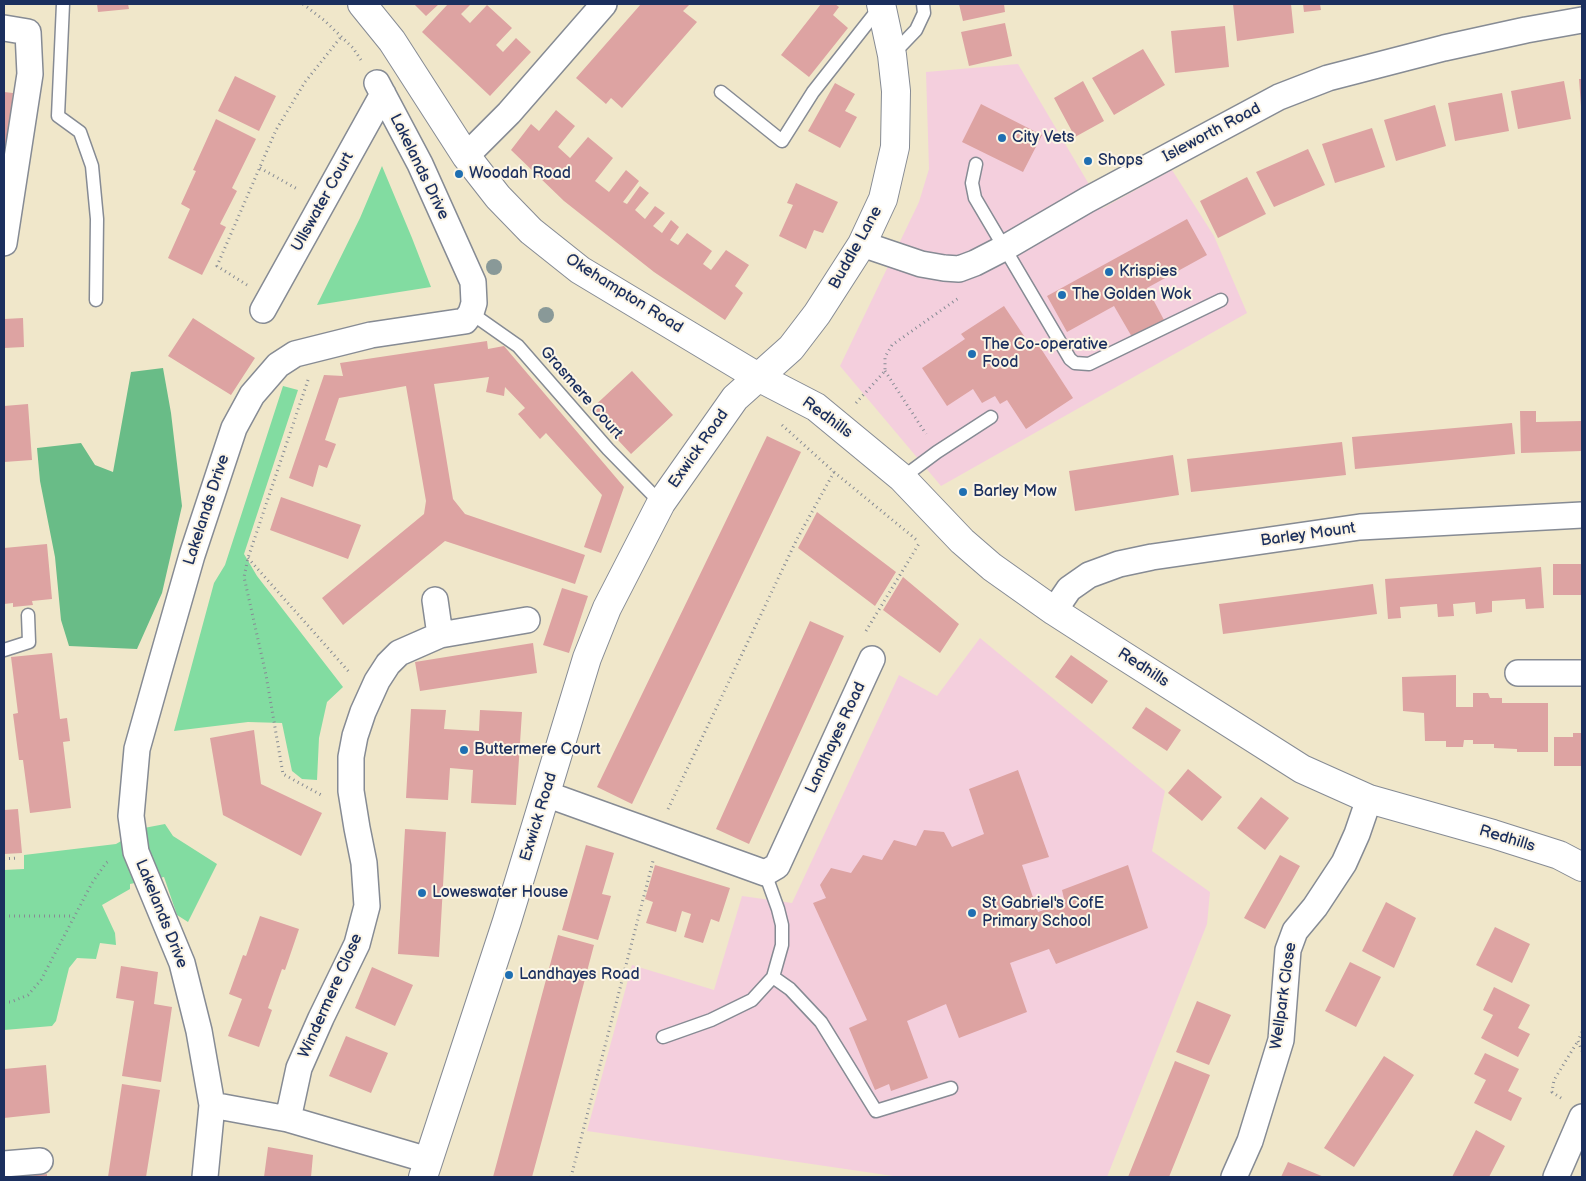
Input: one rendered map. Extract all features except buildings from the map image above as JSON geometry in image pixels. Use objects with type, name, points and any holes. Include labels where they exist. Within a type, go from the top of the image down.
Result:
[{"type":"street","name":"Okehampton Road","points":[[362,4],[392,42],[466,156],[498,196],[531,231],[580,270],[758,377]]},
{"type":"street","points":[[466,156],[509,113],[604,4]]},
{"type":"street","name":"Buddle Lane","points":[[758,377],[792,348],[817,314],[862,244],[883,199],[895,148],[896,91],[892,55],[881,4]]},
{"type":"street","name":"Isleworth Road","points":[[862,244],[921,264],[959,269],[1003,248],[1087,200],[1279,97],[1328,78],[1444,48],[1582,20]]},
{"type":"street","points":[[4,28],[28,32],[30,74],[4,243]]},
{"type":"street","name":"Ullswater Court","points":[[266,304],[323,203],[380,89]]},
{"type":"street","name":"Lakelands Drive","points":[[205,1177],[212,1105],[199,1031],[182,964],[136,852],[131,816],[137,749],[192,555],[234,428],[252,395],[278,365],[295,354],[371,335],[465,320],[471,313],[474,304],[473,282],[420,164],[380,89]]},
{"type":"street","name":"Redhills","points":[[758,377],[816,407],[837,422],[902,478],[962,540],[992,567],[1054,611],[1184,695],[1230,721],[1302,769],[1369,799],[1560,855],[1582,867]]},
{"type":"street","name":"Exwick Road","points":[[426,1169],[507,921],[587,658],[607,608],[661,503],[735,398],[758,377]]},
{"type":"street","name":"Barley Mount","points":[[1054,611],[1069,589],[1089,575],[1119,564],[1152,557],[1360,527],[1582,515]]},
{"type":"street","points":[[435,600],[440,636]]},
{"type":"street","name":"Windermere Close","points":[[288,1119],[299,1068],[357,944],[367,906],[364,862],[356,828],[351,791],[351,756],[355,736],[377,681],[388,664],[400,653],[440,636],[527,620]]},
{"type":"street","name":"Landhayes Road","points":[[765,873],[777,866],[872,659]]},
{"type":"street","points":[[1518,672],[1582,673]]},
{"type":"street","points":[[546,794],[765,873]]},
{"type":"street","name":"Wellpark Close","points":[[1234,1177],[1250,1141],[1281,1040],[1288,950],[1292,937],[1315,907],[1344,863],[1357,834],[1369,799]]},
{"type":"street","points":[[212,1105],[288,1119],[426,1169]]},
{"type":"street","points":[[1556,1177],[1582,1117]]},
{"type":"street","points":[[4,1164],[40,1161]]},
{"type":"lane","points":[[63,4],[58,116],[80,132],[92,166],[97,219],[96,300]]},
{"type":"lane","points":[[721,92],[782,141],[813,92],[881,4]]},
{"type":"lane","points":[[892,55],[916,30],[924,13],[923,4]]},
{"type":"lane","points":[[976,164],[972,183],[974,198],[1070,359],[1081,364],[1089,364],[1221,300]]},
{"type":"lane","name":"Grasmere Court","points":[[471,313],[518,346],[608,449],[661,503]]},
{"type":"lane","points":[[902,478],[937,452],[991,417]]},
{"type":"lane","points":[[4,650],[29,642],[28,615]]},
{"type":"lane","points":[[663,1037],[711,1020],[752,1000],[774,977],[782,944],[782,924],[765,873]]},
{"type":"lane","points":[[774,977],[790,989],[820,1022],[876,1111],[951,1088]]},
{"type":"path","points":[[302,4],[353,48],[380,89]]},
{"type":"path","points":[[266,304],[217,266],[276,130],[306,82],[341,37]]},
{"type":"path","points":[[260,168],[323,203]]},
{"type":"path","points":[[937,452],[885,371],[885,357],[892,345],[965,293],[975,263]]},
{"type":"path","points":[[318,349],[248,558],[244,577],[266,675],[283,774],[318,794]]},
{"type":"path","points":[[837,422],[885,371]]},
{"type":"path","points":[[776,420],[834,472],[927,548]]},
{"type":"path","points":[[571,1177],[659,835],[678,785],[797,539],[834,472]]},
{"type":"path","points":[[872,659],[855,649],[920,542]]},
{"type":"path","points":[[248,558],[370,696]]},
{"type":"path","points":[[4,1002],[11,1002],[28,995],[41,980],[92,883],[106,863],[113,858],[136,852]]},
{"type":"path","points":[[4,859],[17,858]]},
{"type":"path","points":[[4,916],[75,916]]},
{"type":"path","points":[[1552,1092],[1554,1080],[1582,1032]]},
{"type":"path","points":[[1578,1041],[1582,1051]]},
{"type":"shaded area","points":[[1018,64],[1103,208],[1172,170],[1214,236],[1247,313],[941,486],[840,366],[919,202],[929,169],[926,72]]},
{"type":"shaded area","name":"St Gabriel's CofE Primary School","points":[[980,638],[1165,791],[1152,851],[1210,892],[1207,924],[1107,1177],[900,1177],[587,1131],[632,965],[714,990],[742,896],[792,903],[899,675],[937,696]]},
{"type":"green space","points":[[382,166],[431,287],[317,305],[360,218]]},
{"type":"green space","points":[[163,368],[171,413],[182,506],[162,593],[137,649],[69,646],[61,620],[55,557],[40,481],[37,448],[81,443],[95,465],[113,472],[131,372]]},
{"type":"green space","points":[[283,386],[298,390],[244,554],[257,576],[343,687],[327,702],[319,738],[317,780],[302,779],[292,771],[282,723],[248,722],[174,731],[214,583],[225,565]]},
{"type":"green space","points":[[165,824],[173,836],[217,864],[188,922],[177,915],[164,877],[130,884],[130,889],[102,905],[115,933],[116,945],[100,943],[96,959],[77,958],[69,968],[56,1021],[52,1026],[4,1030],[4,870],[24,869],[24,855],[116,844],[144,828]]},
{"type":"place","name":"City Vets","points":[[1002,138]]},
{"type":"place","name":"Shops","points":[[1088,161]]},
{"type":"place","name":"Woodah Road","points":[[459,174]]},
{"type":"place","name":"Krispies","points":[[1109,272]]},
{"type":"place","name":"The Golden Wok","points":[[1062,295]]},
{"type":"place","name":"The Co-operative Food","points":[[972,354]]},
{"type":"place","name":"Barley Mow","points":[[963,492]]},
{"type":"place","name":"Buttermere Court","points":[[464,750]]},
{"type":"place","name":"Loweswater House","points":[[422,893]]},
{"type":"place","name":"St Gabriel's CofE Primary School","points":[[972,913]]},
{"type":"place","name":"Landhayes Road","points":[[509,975]]}]
